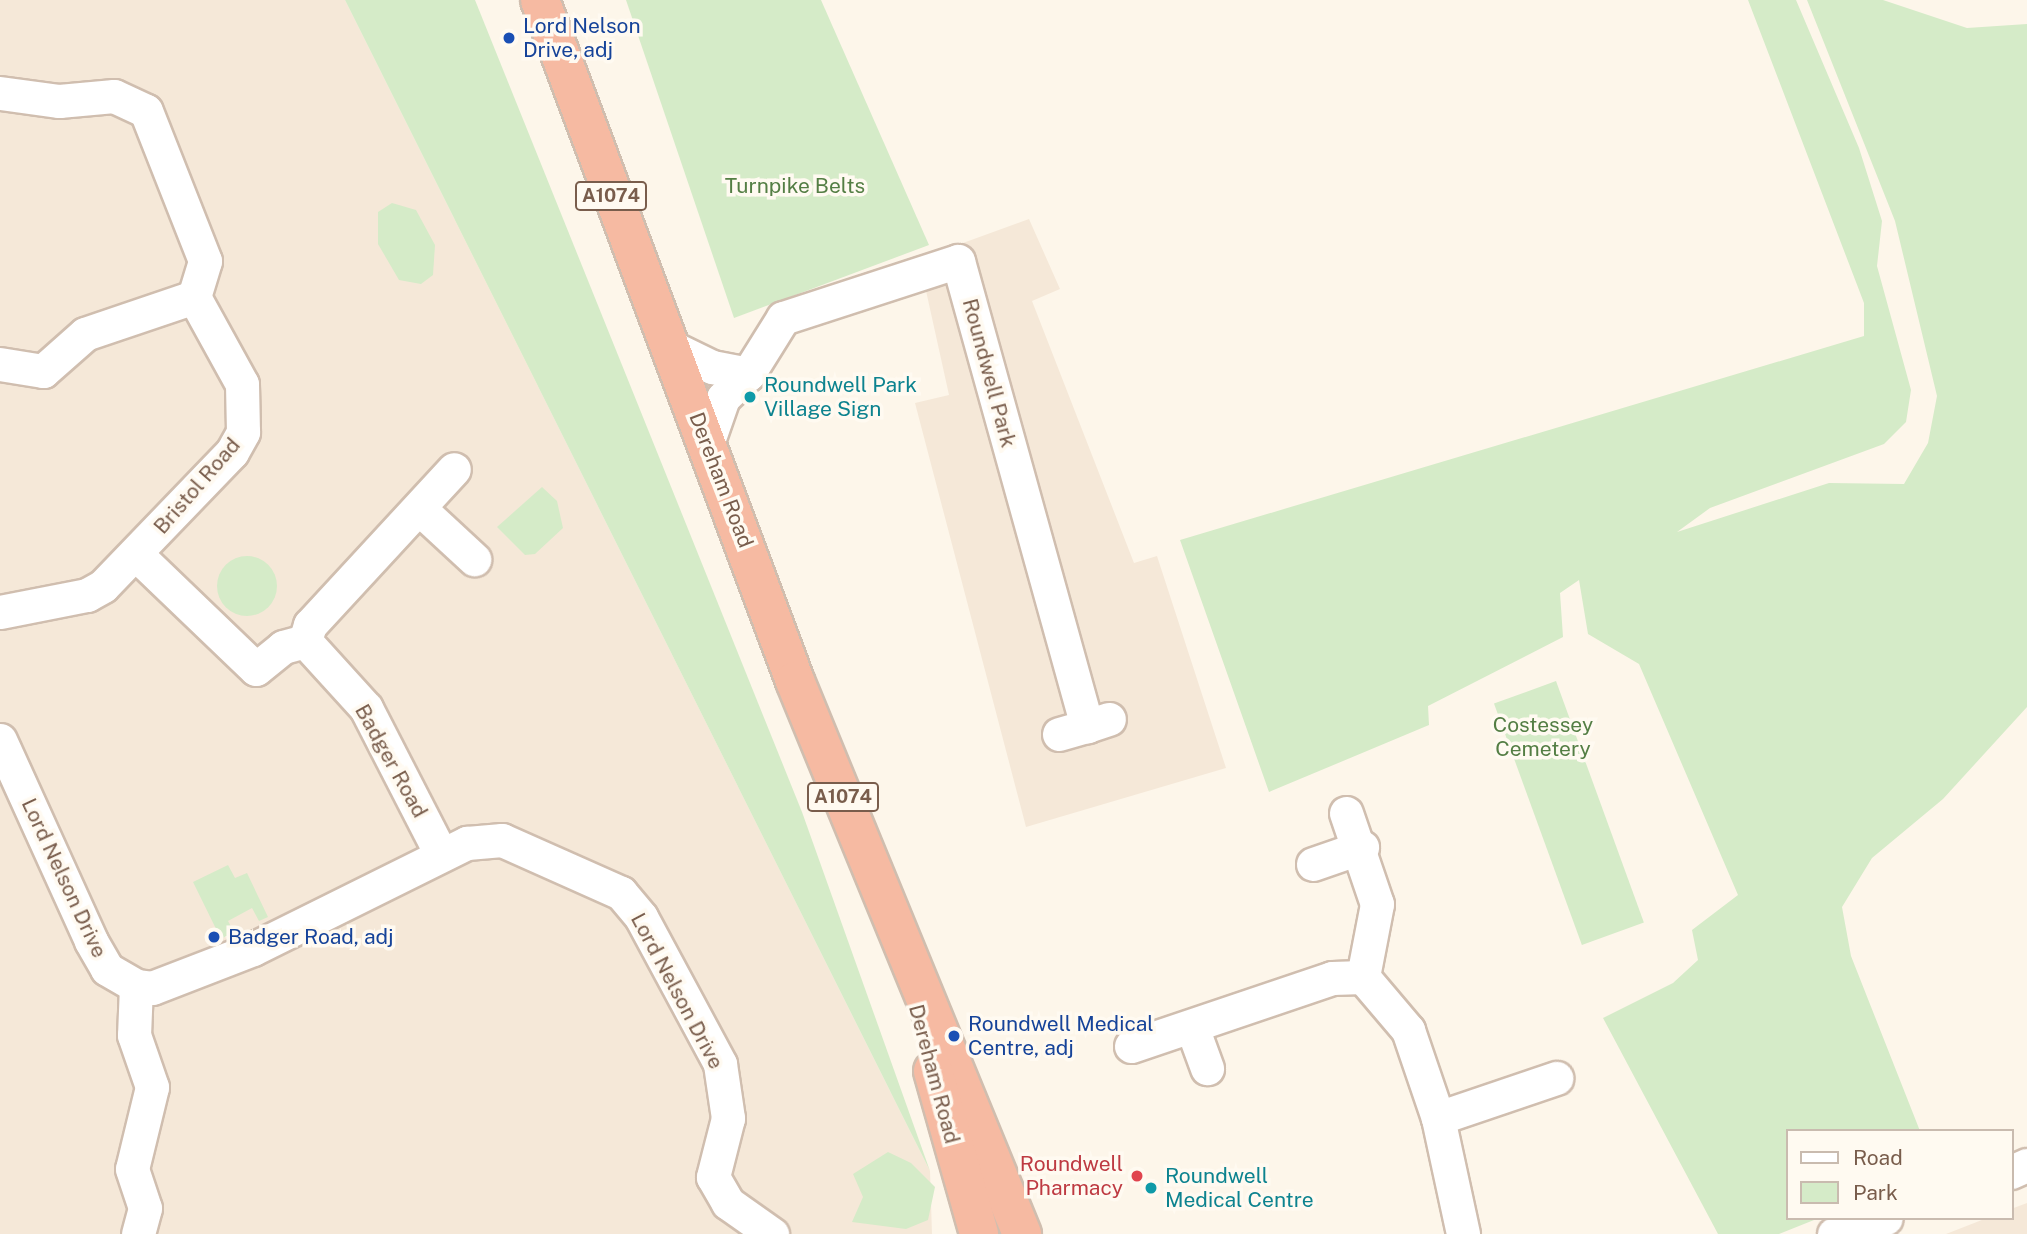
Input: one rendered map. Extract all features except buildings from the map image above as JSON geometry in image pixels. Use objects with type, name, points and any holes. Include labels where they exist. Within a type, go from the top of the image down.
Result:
[{"type":"highway","name":"Dereham Road","points":[[530,0],[553,46]]},
{"type":"highway","name":"Dereham Road","points":[[540,0],[553,46],[708,441],[795,681],[1022,1234]]},
{"type":"highway","name":"Dereham Road","points":[[892,914],[979,1234]]},
{"type":"street","points":[[0,93],[59,101],[114,96],[146,111],[199,236],[205,261],[194,298],[85,334],[43,371],[0,364]]},
{"type":"street","name":"Roundwell Park","points":[[708,441],[723,398],[748,374],[783,318],[795,311],[958,261],[1085,726]]},
{"type":"street","name":"Bristol Road","points":[[0,612],[87,595],[138,556],[243,432],[242,384],[194,298]]},
{"type":"street","points":[[669,346],[712,367],[748,374]]},
{"type":"street","points":[[138,556],[256,669],[282,648],[305,641],[310,625],[420,509],[454,468]]},
{"type":"street","points":[[420,509],[474,559]]},
{"type":"street","name":"Badger Road","points":[[305,641],[366,708],[441,854]]},
{"type":"street","name":"Lord Nelson Drive","points":[[0,740],[91,942],[107,969],[136,986],[152,988],[253,949],[467,843],[502,840],[621,893],[641,917],[720,1063],[728,1118],[713,1177],[752,1230]]},
{"type":"street","points":[[1346,813],[1362,847],[1377,904],[1363,977]]},
{"type":"street","points":[[1313,864],[1362,847]]},
{"type":"street","points":[[1131,1046],[1332,978],[1363,977]]},
{"type":"street","points":[[1363,977],[1408,1030],[1438,1118],[1462,1234]]},
{"type":"street","points":[[136,986],[134,1035],[152,1087],[132,1170],[145,1208],[142,1233]]},
{"type":"street","points":[[1192,1027],[1207,1068]]},
{"type":"street","points":[[1438,1118],[1556,1078]]},
{"type":"street","points":[[1834,1234],[1880,1220]]},
{"type":"shaded area","points":[[0,0],[345,0],[930,1171],[932,1234],[0,1234]]},
{"type":"shaded area","points":[[1029,219],[1060,289],[1032,301],[1134,563],[1157,556],[1226,768],[1026,827],[915,403],[949,395],[919,259]]},
{"type":"shaded area","points":[[2027,1203],[2027,1234],[1946,1234],[1982,1220],[2013,1220],[2013,1208]]},
{"type":"green space","points":[[345,0],[475,0],[802,812],[930,1171]]},
{"type":"green space","name":"Turnpike Belts","points":[[626,0],[821,0],[929,245],[734,318]]},
{"type":"green space","points":[[1748,0],[1796,0],[1859,148],[1882,221],[1877,266],[1911,390],[1906,422],[1884,444],[1710,508],[1677,532],[1829,483],[1904,484],[1928,443],[1937,396],[1895,221],[1807,0],[1883,0],[1967,28],[2027,24],[2027,707],[1943,799],[1872,858],[1842,907],[1851,956],[1919,1129],[1786,1129],[1786,1220],[1814,1220],[1779,1234],[1718,1234],[1603,1018],[1673,983],[1698,960],[1692,930],[1738,895],[1639,664],[1588,634],[1579,580],[1560,593],[1563,637],[1428,706],[1429,725],[1269,792],[1180,540],[1864,336],[1864,303]]},
{"type":"green space","points":[[392,203],[416,210],[435,245],[433,275],[421,284],[399,280],[378,244],[378,212]]},
{"type":"green space","points":[[542,487],[557,501],[563,528],[535,554],[525,555],[497,527]]},
{"type":"green space","points":[[241,556],[253,556],[269,564],[275,574],[275,598],[269,608],[253,616],[241,616],[225,608],[217,592],[217,580],[225,564]]},
{"type":"green space","name":"Costessey Cemetery","points":[[1556,681],[1644,923],[1582,945],[1494,704]]},
{"type":"green space","points":[[228,865],[235,878],[247,873],[268,917],[259,921],[252,908],[228,921],[234,932],[221,939],[193,882]]},
{"type":"green space","points":[[888,1152],[911,1163],[935,1187],[928,1220],[906,1229],[852,1222],[863,1197],[853,1174]]},
{"type":"place","name":"Lord Nelson Drive, adj","points":[[509,38]]},
{"type":"place","name":"Roundwell Park Village Sign","points":[[750,397]]},
{"type":"place","name":"Badger Road, adj","points":[[214,937]]},
{"type":"place","name":"Roundwell Medical Centre, adj","points":[[954,1036]]},
{"type":"place","name":"Roundwell Pharmacy","points":[[1137,1176]]},
{"type":"place","name":"Roundwell Medical Centre","points":[[1151,1188]]}]
